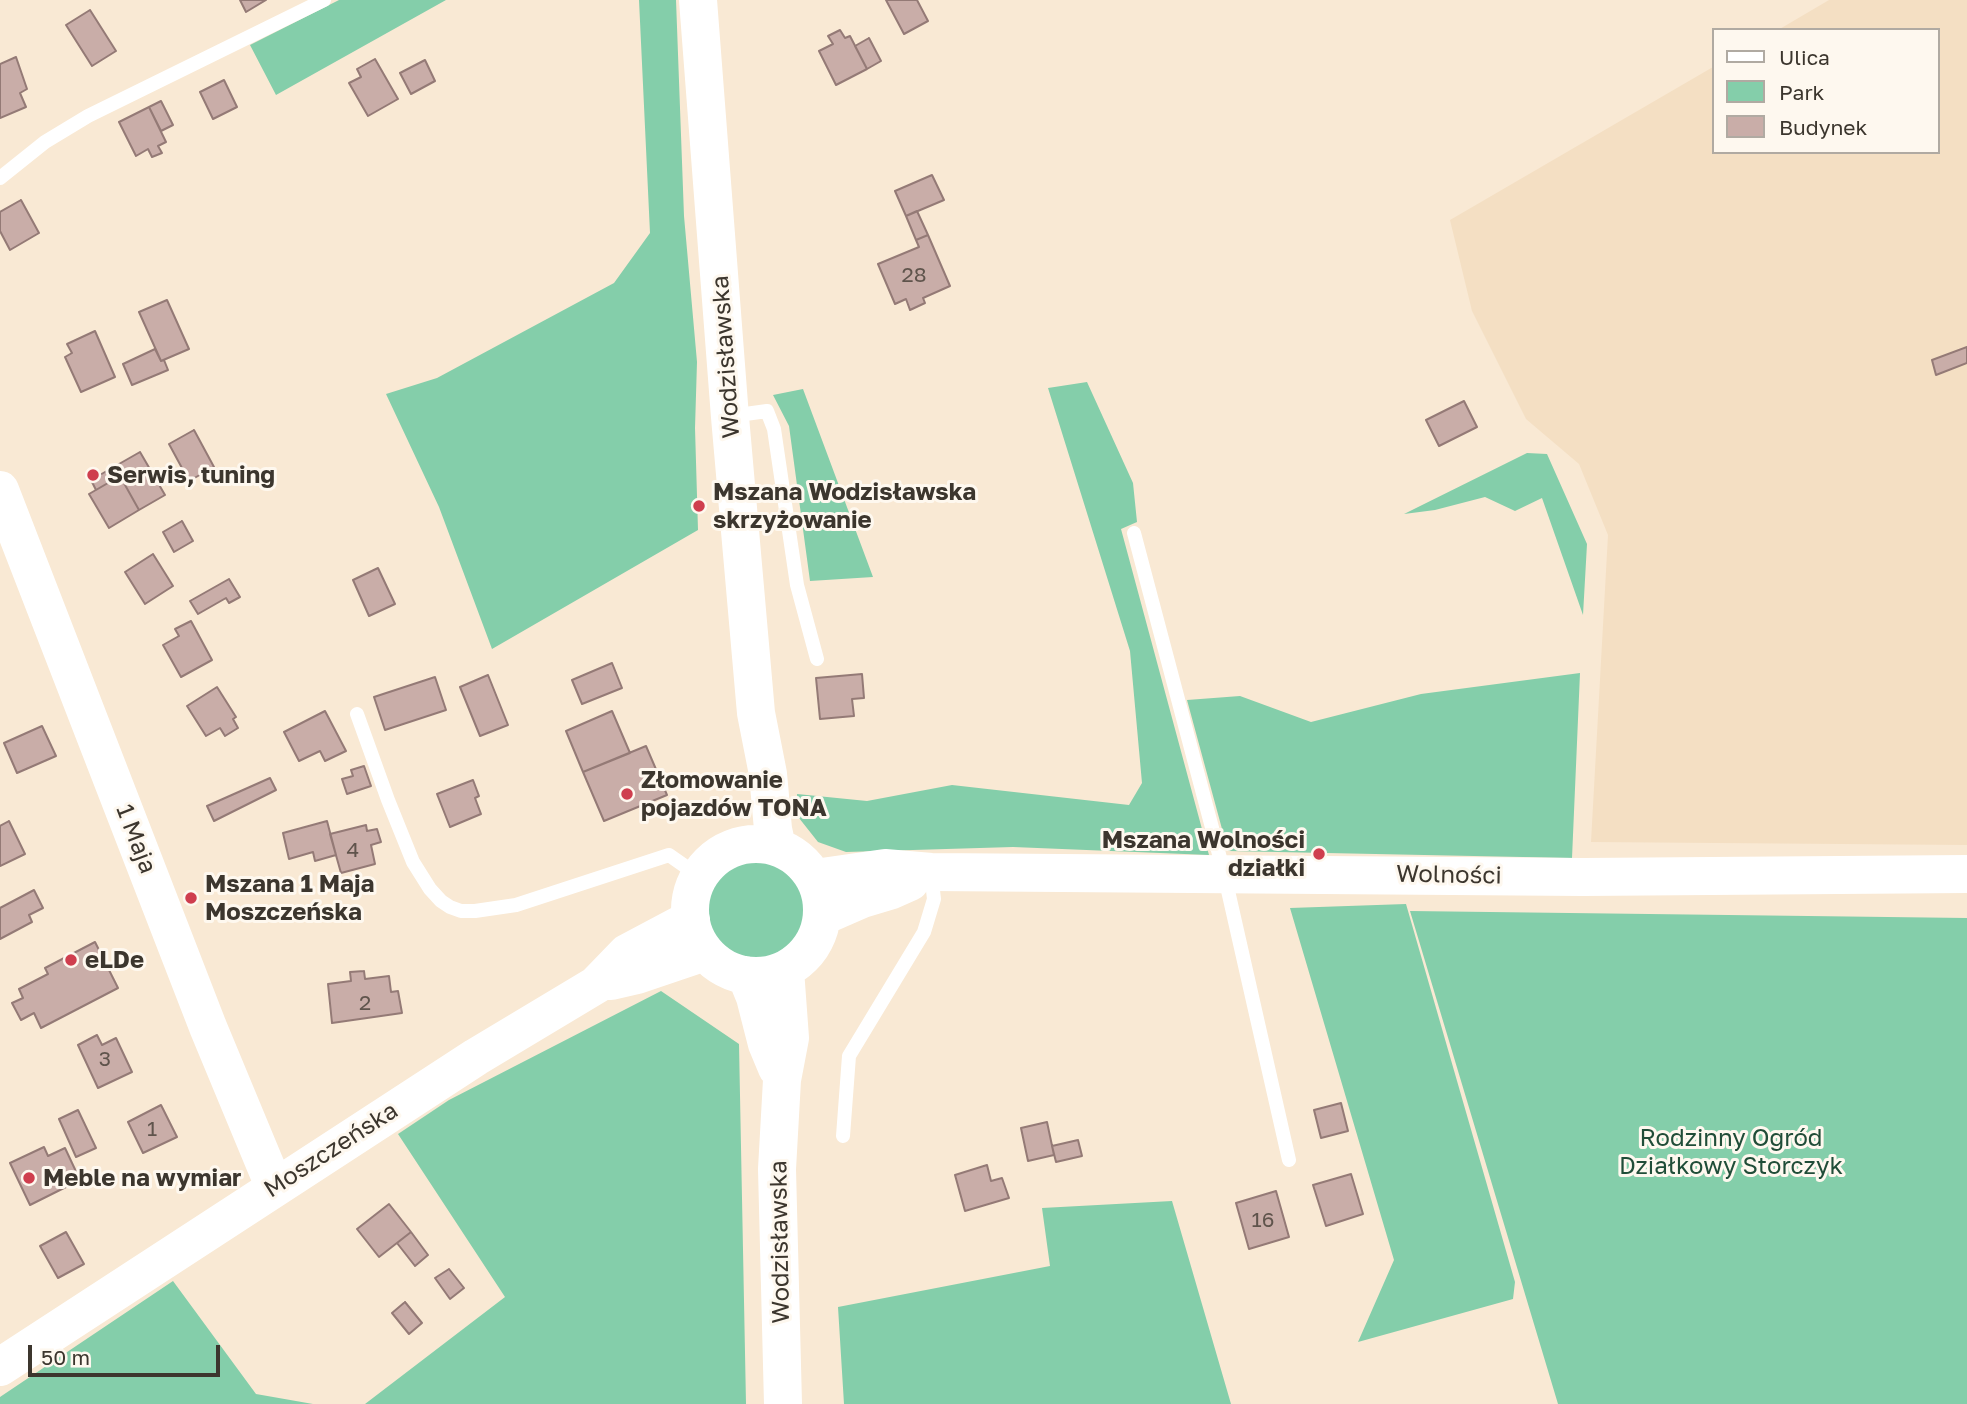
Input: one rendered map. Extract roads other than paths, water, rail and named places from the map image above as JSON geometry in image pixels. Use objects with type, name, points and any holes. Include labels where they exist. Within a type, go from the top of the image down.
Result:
[{"type":"main road","name":"Wodzisławska","points":[[698,0],[755,713],[768,774],[777,847]]},
{"type":"main road","name":"1 Maja","points":[[0,490],[208,1027],[274,1186]]},
{"type":"main road","name":"Wodzisławska","points":[[737,846],[755,713]]},
{"type":"main road","points":[[757,843],[777,847],[795,856],[815,878],[821,897],[822,916],[813,944],[801,959],[785,970],[766,975],[737,973],[720,965],[698,935],[691,897],[699,876],[719,855],[737,846],[757,843]]},
{"type":"main road","name":"Wolności","points":[[815,878],[885,868],[931,872],[1583,877],[1967,874]]},
{"type":"main road","name":"Wolności","points":[[822,916],[931,872]]},
{"type":"main road","name":"Moszczeńska","points":[[0,1367],[476,1056],[596,985],[627,954],[698,935]]},
{"type":"main road","name":"Wodzisławska","points":[[783,1404],[777,1169],[782,1080],[790,1038],[785,970]]},
{"type":"main road","name":"Wodzisławska","points":[[746,975],[755,997],[767,1044],[782,1080]]},
{"type":"lane","points":[[0,178],[46,142],[88,116],[324,0]]},
{"type":"lane","points":[[730,417],[767,411],[774,429],[797,585],[817,659]]},
{"type":"lane","points":[[1134,533],[1224,873],[1289,1160]]},
{"type":"lane","points":[[357,714],[413,862],[430,889],[450,907],[461,911],[475,911],[516,905],[669,855],[699,876]]},
{"type":"lane","points":[[844,1136],[849,1056],[924,933],[934,899],[931,872]]},
{"type":"place","name":"Serwis, tuning","points":[[93,475]]},
{"type":"place","name":"Mszana Wodzisławska skrzyżowanie","points":[[699,506]]},
{"type":"place","name":"Złomowanie pojazdów TONA","points":[[627,794]]},
{"type":"place","name":"Mszana Wolności działki","points":[[1319,854]]},
{"type":"place","name":"Mszana 1 Maja Moszczeńska","points":[[191,898]]},
{"type":"place","name":"eLDe","points":[[71,960]]},
{"type":"place","name":"Meble na wymiar","points":[[29,1178]]},
{"type":"park label","name":"Rodzinny Ogród Działkowy Storczyk","points":[[1731,1152]]}]
